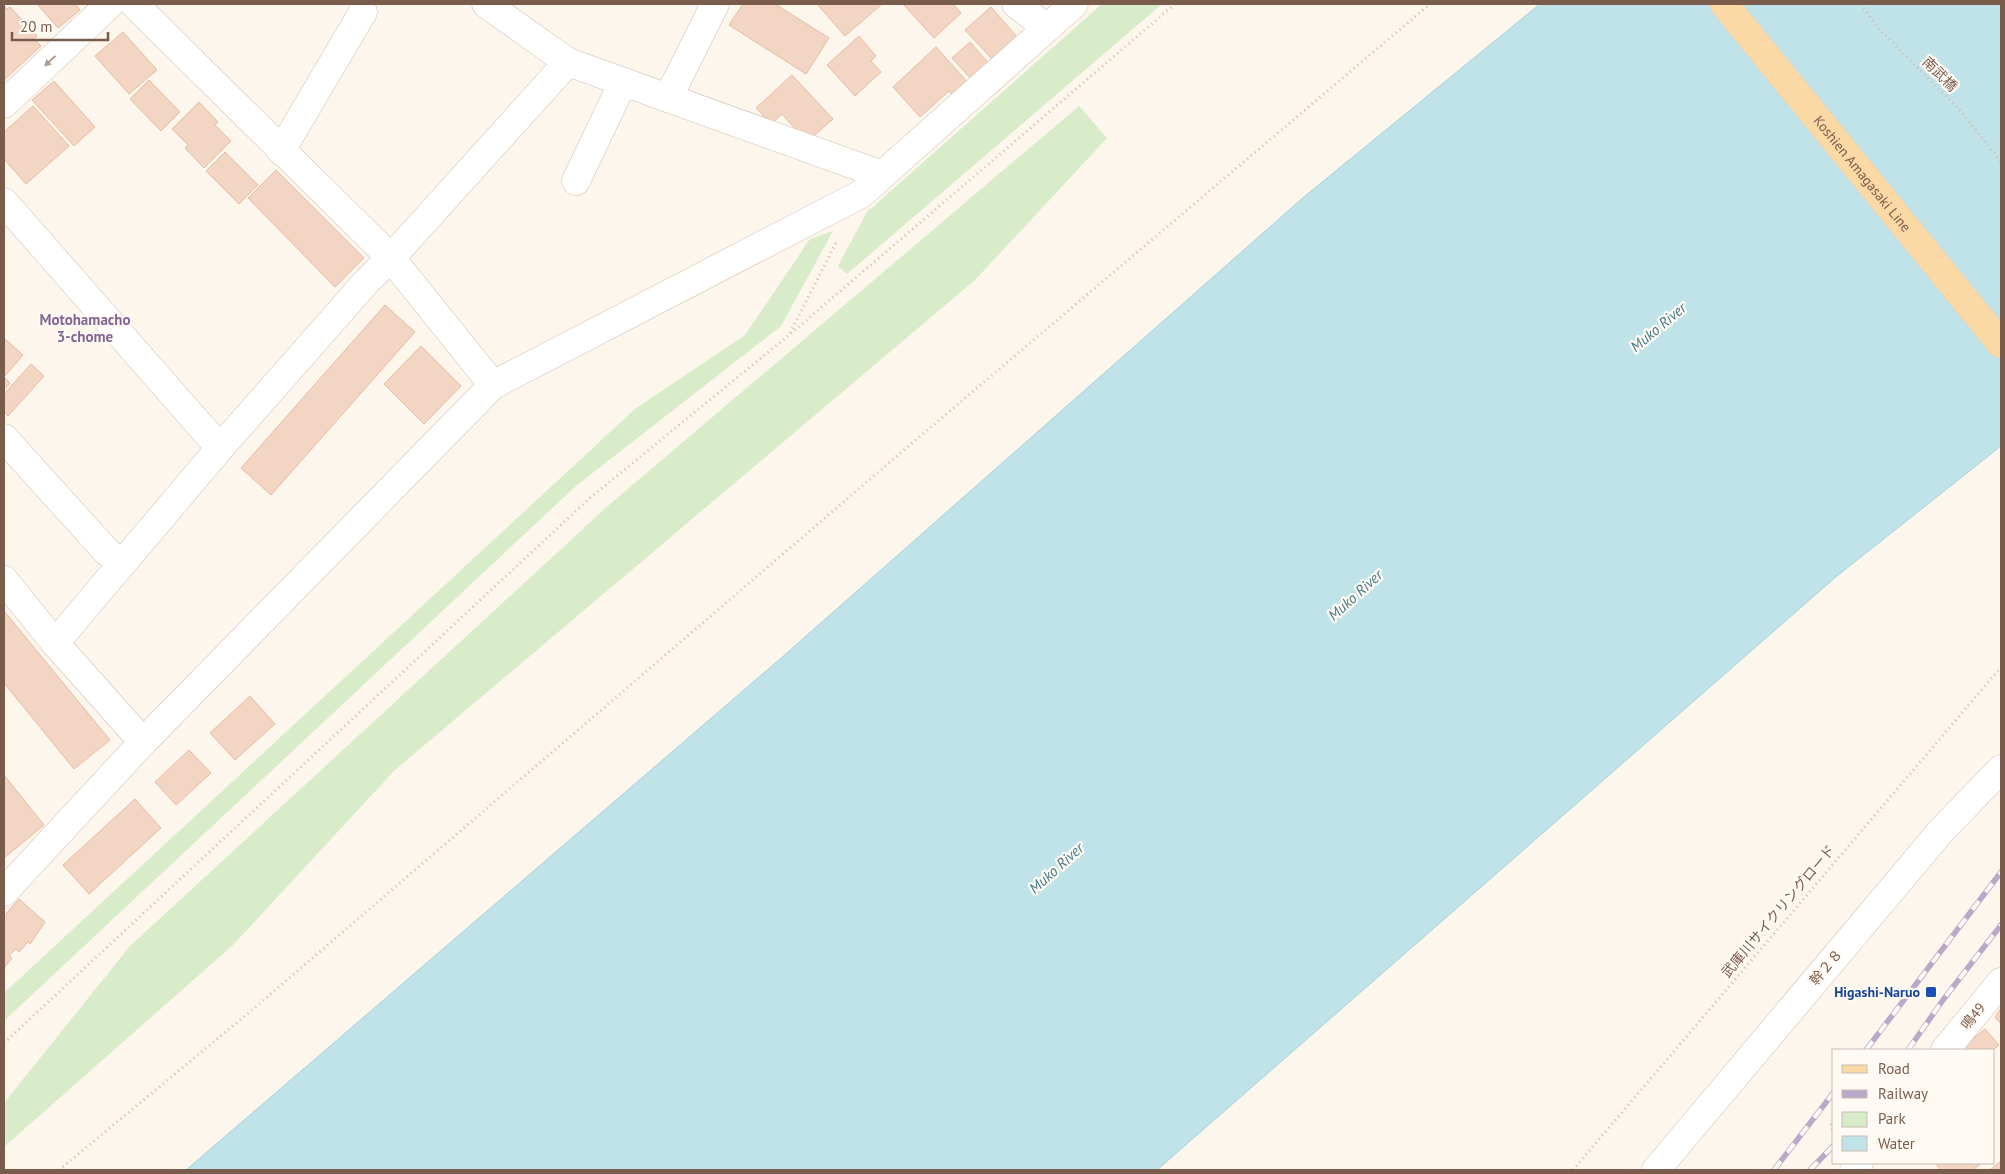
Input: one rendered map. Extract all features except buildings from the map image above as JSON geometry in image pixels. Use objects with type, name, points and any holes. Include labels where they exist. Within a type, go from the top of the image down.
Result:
[{"type":"main road","name":"Koshien Amagasaki Line","points":[[1724,4],[2001,344]]},
{"type":"street","points":[[4,104],[110,4]]},
{"type":"street","points":[[134,4],[391,258],[493,385]]},
{"type":"street","points":[[486,4],[568,62],[882,175]]},
{"type":"street","points":[[668,98],[715,4]]},
{"type":"street","points":[[1016,4],[1047,28]]},
{"type":"street","points":[[4,892],[143,742],[493,385],[861,194],[1074,4]]},
{"type":"street","points":[[281,150],[363,12]]},
{"type":"street","points":[[55,643],[220,448],[368,280],[391,258],[568,62]]},
{"type":"street","points":[[576,182],[623,82]]},
{"type":"street","points":[[4,202],[220,448]]},
{"type":"street","points":[[4,438],[107,552],[122,563]]},
{"type":"street","points":[[4,580],[55,643],[143,742]]},
{"type":"street","name":"幹２８","points":[[1656,1170],[1941,831],[2001,769]]},
{"type":"street","name":"鳴49","points":[[1946,1049],[2001,982]]},
{"type":"path","points":[[4,1043],[591,497],[788,336],[1175,4]]},
{"type":"path","points":[[59,1170],[245,1016],[903,450],[1430,4]]},
{"type":"path","name":"南武橋","points":[[1861,4],[1877,27],[1959,109],[2001,162]]},
{"type":"path","points":[[788,336],[861,194]]},
{"type":"path","name":"武庫川サイクリングロード","points":[[1573,1170],[2001,667]]},
{"type":"green space","points":[[1102,4],[1162,4],[847,274],[838,266],[867,212]]},
{"type":"green space","points":[[1079,106],[1107,138],[975,280],[395,770],[233,945],[4,1147],[4,1103],[130,946],[610,504]]},
{"type":"green space","points":[[833,231],[781,326],[576,486],[4,1021],[4,993],[635,409],[745,335],[810,239]]},
{"type":"water","name":"Muko River","points":[[1540,4],[2001,4],[2001,446],[1837,576],[1157,1170],[186,1170],[780,659],[1305,196]]},
{"type":"railway","points":[[1867,1049],[2001,872]]},
{"type":"railway","points":[[1909,1049],[1943,1000],[2001,925]]},
{"type":"railway","points":[[1774,1170],[1832,1095]]},
{"type":"railway","points":[[1810,1170],[1832,1147]]},
{"type":"place","name":"Higashi-Naruo","points":[[1931,992]]},
{"type":"district","name":"Motohamacho 3-chome","points":[[85,328]]}]
